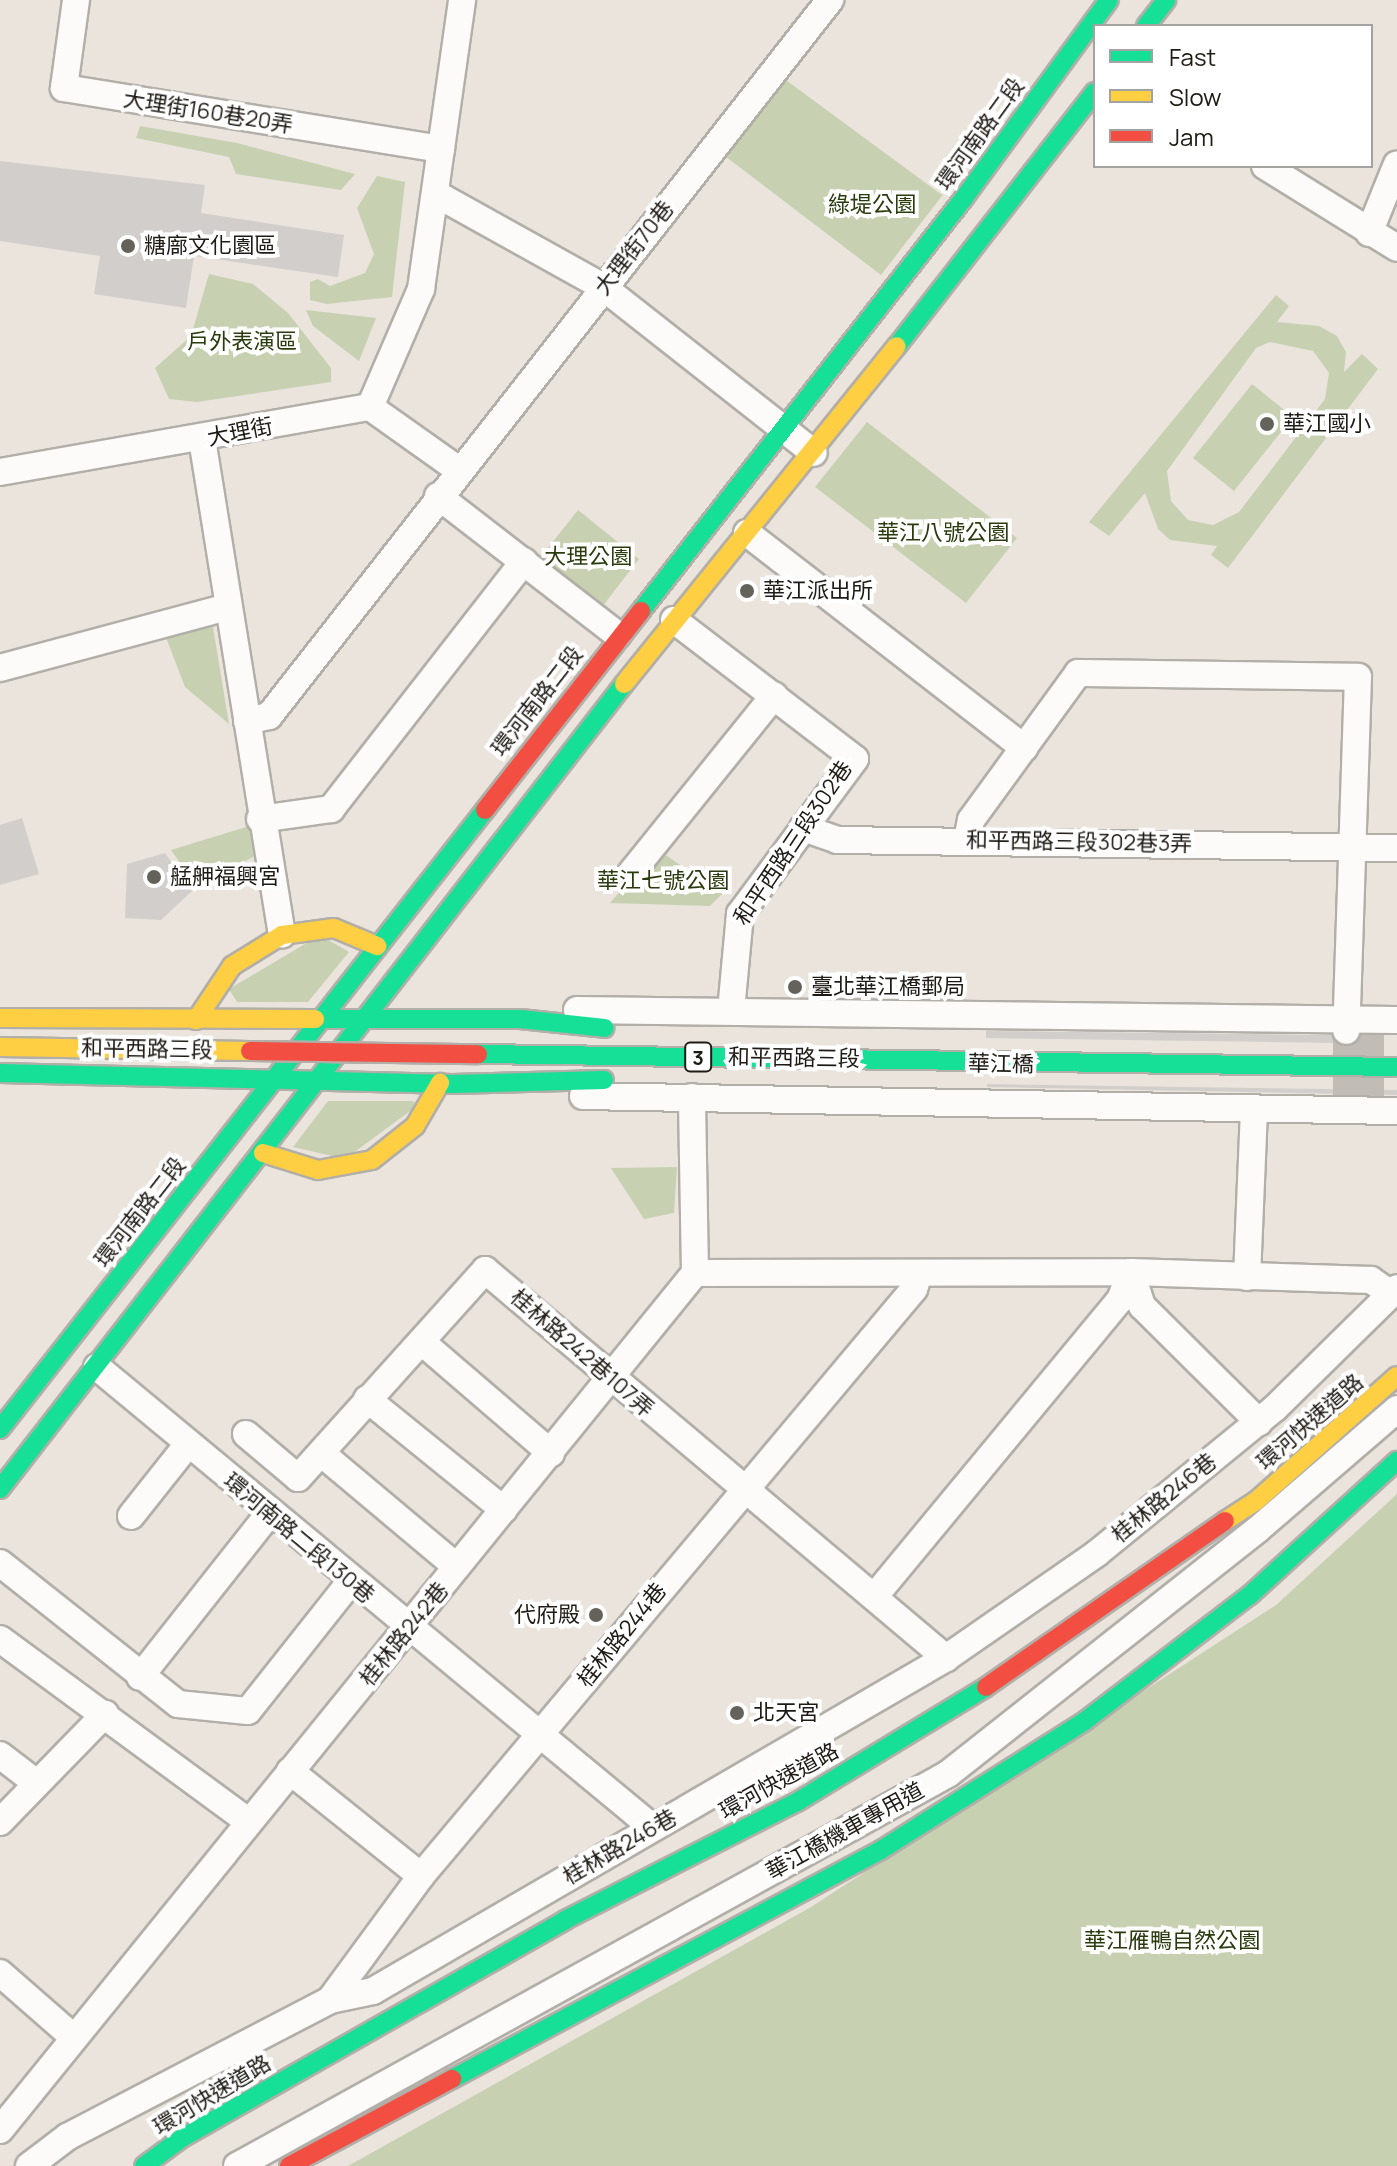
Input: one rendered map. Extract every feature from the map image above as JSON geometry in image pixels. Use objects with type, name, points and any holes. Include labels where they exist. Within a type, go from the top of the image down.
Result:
[{"type":"main road","points":[[1148,24],[1166,0]]},
{"type":"main road","name":"環河南路二段","points":[[0,1429],[618,635],[964,198],[1103,9]]},
{"type":"main road","points":[[0,1489],[674,620],[814,453],[1093,95]]},
{"type":"main road","points":[[196,1020],[232,966],[282,935],[334,928],[377,946]]},
{"type":"main road","name":"和平西路三段","points":[[0,1018],[520,1019],[605,1028]]},
{"type":"main road","name":"華江橋","points":[[605,1028],[1175,1039]]},
{"type":"main road","name":"和平西路三段","points":[[0,1047],[1397,1067]]},
{"type":"main road","name":"和平西路三段","points":[[0,1073],[525,1085],[604,1080]]},
{"type":"main road","name":"華江橋","points":[[604,1080],[1397,1094]]},
{"type":"main road","points":[[263,1153],[318,1170],[372,1160],[415,1126],[440,1083]]},
{"type":"main road","name":"環河快速道路","points":[[144,2166],[182,2138],[565,1920],[797,1802],[1008,1674],[1150,1568],[1256,1501],[1397,1376]]},
{"type":"main road","points":[[289,2166],[881,1850],[1072,1729],[1250,1595],[1397,1461]]},
{"type":"main road","points":[[1150,1568],[1232,1492]]},
{"type":"main road","points":[[133,2166],[182,2138]]},
{"type":"street","name":"大理街160巷20弄","points":[[76,0],[64,88],[441,149]]},
{"type":"street","points":[[460,471],[370,407],[421,289],[462,0]]},
{"type":"street","name":"大理街70巷","points":[[247,721],[269,716],[438,496],[830,0]]},
{"type":"street","points":[[1369,233],[1397,164]]},
{"type":"street","points":[[1268,168],[1397,248]]},
{"type":"street","points":[[436,194],[603,287],[814,453]]},
{"type":"street","name":"大理街","points":[[0,472],[202,439],[370,407]]},
{"type":"street","points":[[202,439],[260,819],[282,935]]},
{"type":"street","points":[[438,496],[618,635]]},
{"type":"street","points":[[747,533],[1024,748]]},
{"type":"street","points":[[260,819],[331,809],[524,561]]},
{"type":"street","points":[[0,668],[227,607]]},
{"type":"street","name":"和平西路三段302巷","points":[[674,620],[855,759],[736,922],[731,1011]]},
{"type":"street","points":[[967,840],[971,820],[1078,673],[1358,677],[1354,1033]]},
{"type":"street","points":[[631,873],[774,696]]},
{"type":"street","name":"和平西路三段302巷3弄","points":[[803,828],[837,840],[1397,848]]},
{"type":"street","name":"和平西路三段","points":[[520,1019],[560,1010],[731,1011],[1354,1033],[1397,1020]]},
{"type":"street","name":"和平西路三段","points":[[525,1085],[565,1096],[1254,1108],[1366,1106]]},
{"type":"street","points":[[692,1097],[695,1273],[1131,1272],[1371,1280],[1394,1291]]},
{"type":"street","points":[[1247,1277],[1254,1108]]},
{"type":"street","name":"桂林路242巷107弄","points":[[246,1434],[298,1478],[367,1399],[423,1343],[485,1270],[610,1379],[946,1658]]},
{"type":"street","points":[[1131,1272],[1142,1306],[1259,1422]]},
{"type":"street","points":[[874,1597],[1120,1300],[1131,1272]]},
{"type":"street","name":"桂林路242巷","points":[[0,2130],[72,2036],[410,1629],[695,1273]]},
{"type":"street","name":"桂林路244巷","points":[[330,2000],[421,1876],[742,1489],[914,1289],[919,1274]]},
{"type":"street","name":"桂林路246巷","points":[[29,2166],[67,2137],[330,2000],[373,1991],[946,1658],[1096,1554],[1259,1422],[1394,1291]]},
{"type":"street","points":[[423,1343],[551,1453]]},
{"type":"street","name":"環河南路二段130巷","points":[[97,1367],[268,1515],[653,1828]]},
{"type":"street","points":[[367,1399],[504,1510]]},
{"type":"street","name":"華江橋機車專用道","points":[[237,2166],[948,1774],[1257,1530],[1396,1410]]},
{"type":"street","points":[[131,1516],[188,1444]]},
{"type":"street","points":[[321,1453],[457,1567]]},
{"type":"street","points":[[140,1677],[268,1515]]},
{"type":"street","points":[[0,1563],[140,1677],[178,1704],[248,1711],[351,1581]]},
{"type":"street","points":[[0,1639],[249,1822]]},
{"type":"street","points":[[0,1822],[35,1782],[105,1714]]},
{"type":"street","points":[[0,1755],[35,1782]]},
{"type":"street","points":[[290,1771],[421,1876]]},
{"type":"street","points":[[0,1973],[72,2036]]},
{"type":"green space","name":"綠堤公園","points":[[775,72],[942,195],[948,188],[881,275],[717,150]]},
{"type":"green space","points":[[140,126],[237,143],[355,174],[341,190],[236,174],[229,157],[136,138]]},
{"type":"green space","points":[[377,176],[405,182],[392,297],[327,304],[310,300],[310,282],[318,279],[330,286],[365,273],[374,254],[357,208]]},
{"type":"green space","name":"戶外表演區","points":[[209,274],[253,284],[288,313],[331,368],[331,382],[197,402],[169,399],[155,368],[191,336]]},
{"type":"green space","points":[[1276,295],[1289,306],[1277,322],[1319,326],[1337,336],[1346,352],[1344,372],[1362,354],[1378,369],[1228,568],[1211,555],[1217,546],[1170,540],[1158,529],[1145,493],[1109,536],[1089,522]],"holes":[[[1270,342],[1313,351],[1329,373],[1325,399],[1239,512],[1213,525],[1188,520],[1171,501],[1167,471],[1256,348]]]},
{"type":"green space","points":[[306,310],[376,318],[359,361],[313,326]]},
{"type":"green space","points":[[1252,384],[1293,417],[1234,491],[1193,458]]},
{"type":"green space","name":"華江八號公園","points":[[867,422],[1017,538],[966,603],[815,487]]},
{"type":"green space","name":"大理公園","points":[[578,510],[639,559],[602,607],[540,558]]},
{"type":"green space","points":[[213,627],[229,724],[185,687],[165,635]]},
{"type":"green space","points":[[256,824],[260,853],[197,887],[171,850]]},
{"type":"green space","name":"華江七號公園","points":[[657,849],[722,894],[710,906],[610,903]]},
{"type":"green space","points":[[320,935],[349,952],[308,1002],[237,1002],[229,989]]},
{"type":"green space","points":[[328,1101],[413,1101],[417,1106],[345,1159],[293,1147]]},
{"type":"green space","points":[[677,1167],[674,1213],[644,1219],[611,1168]]},
{"type":"green space","name":"華江雁鴨自然公園","points":[[1397,1494],[1397,2166],[348,2166],[811,1907],[1276,1605]]},
{"type":"building","points":[[0,161],[205,185],[201,213],[344,235],[338,277],[194,256],[186,308],[94,294],[100,256],[0,241]]},
{"type":"building","points":[[22,818],[39,874],[0,885],[0,825]]},
{"type":"building","name":"艋舺福興宮","points":[[165,853],[192,891],[161,920],[125,918],[127,864]]},
{"type":"building","points":[[986,1031],[1331,1035],[1336,1043],[986,1038]]},
{"type":"building","points":[[987,1084],[1397,1090],[1397,1095],[987,1087]]},
{"type":"tunnel","points":[[1346,1031],[1346,1100]]},
{"type":"tunnel","points":[[1371,1031],[1371,1101]]},
{"type":"traffic: fast","points":[[641,611],[964,198],[1109,0]]},
{"type":"traffic: fast","points":[[1148,24],[1166,0]]},
{"type":"traffic: fast","points":[[897,346],[1093,95]]},
{"type":"traffic: fast","points":[[0,1489],[624,684]]},
{"type":"traffic: fast","points":[[0,1429],[485,810]]},
{"type":"traffic: fast","points":[[315,1019],[520,1019],[605,1028]]},
{"type":"traffic: fast","points":[[478,1054],[1397,1067]]},
{"type":"traffic: fast","points":[[0,1073],[453,1084],[604,1080]]},
{"type":"traffic: fast","points":[[452,2079],[881,1850],[1085,1721],[1250,1595],[1397,1461]]},
{"type":"traffic: fast","points":[[144,2166],[182,2138],[565,1920],[797,1802],[986,1687]]},
{"type":"traffic: slow","points":[[624,684],[897,346]]},
{"type":"traffic: slow","points":[[196,1020],[232,966],[282,935],[334,928],[377,946]]},
{"type":"traffic: slow","points":[[0,1018],[315,1019]]},
{"type":"traffic: slow","points":[[0,1047],[250,1051]]},
{"type":"traffic: slow","points":[[263,1153],[318,1170],[372,1160],[415,1126],[440,1083]]},
{"type":"traffic: slow","points":[[1225,1521],[1256,1501],[1397,1376]]},
{"type":"traffic: jam","points":[[485,810],[641,611]]},
{"type":"traffic: jam","points":[[250,1051],[478,1054]]},
{"type":"traffic: jam","points":[[986,1687],[1225,1521]]},
{"type":"traffic: jam","points":[[289,2166],[452,2079]]},
{"type":"place","name":"糖廍文化園區","points":[[128,246]]},
{"type":"place","name":"華江國小","points":[[1267,424]]},
{"type":"place","name":"華江派出所","points":[[747,591]]},
{"type":"place","name":"艋舺福興宮","points":[[154,877]]},
{"type":"place","name":"臺北華江橋郵局","points":[[795,987]]},
{"type":"place","name":"代府殿","points":[[596,1615]]},
{"type":"place","name":"北天宮","points":[[737,1713]]}]
